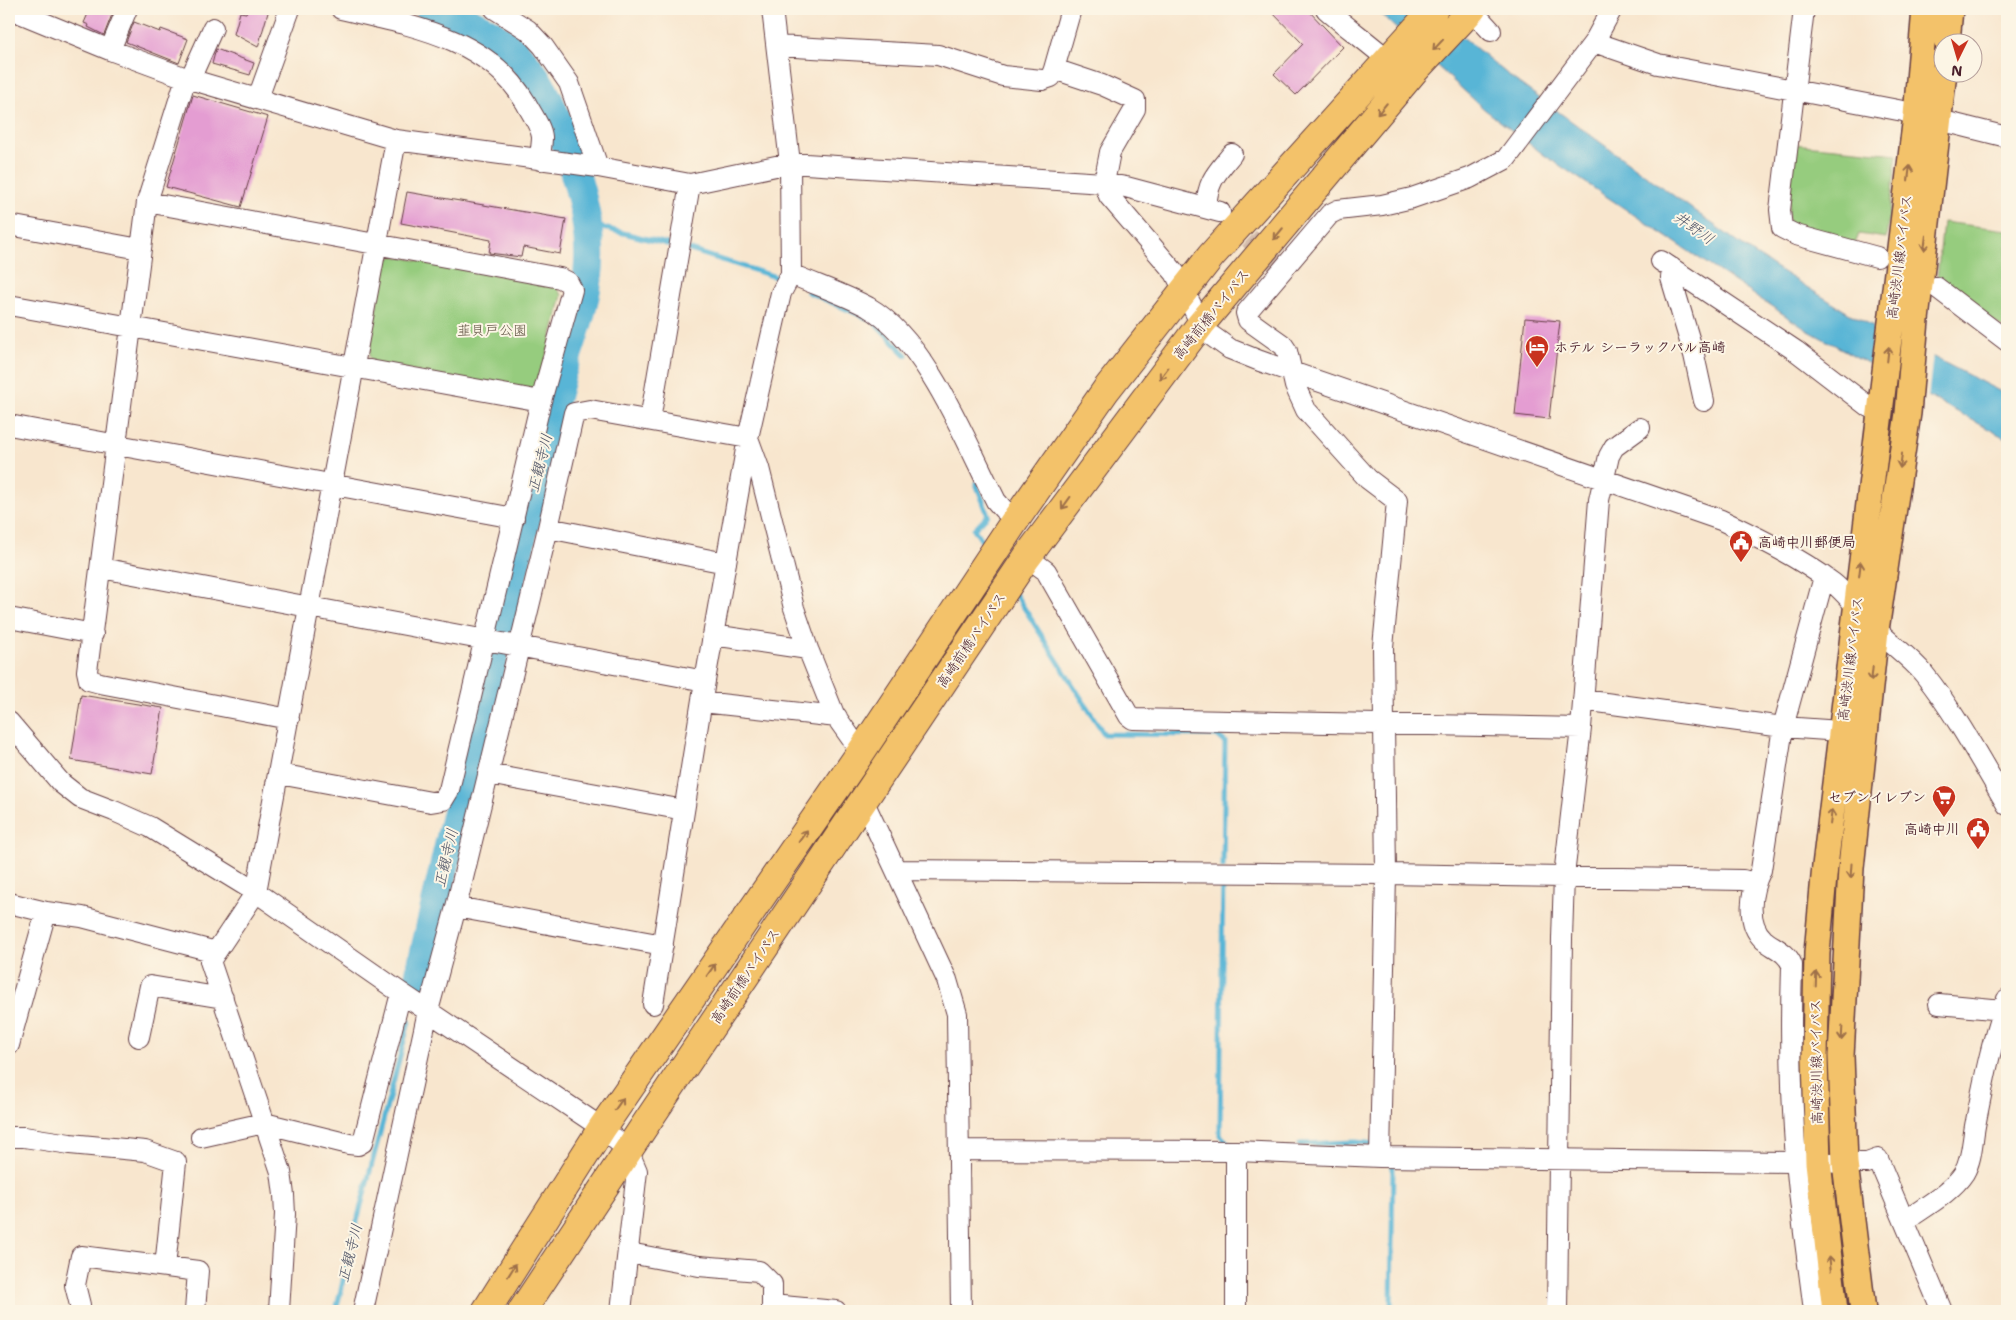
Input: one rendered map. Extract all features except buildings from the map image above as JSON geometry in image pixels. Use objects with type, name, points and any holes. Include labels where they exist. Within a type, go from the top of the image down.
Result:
[{"type":"highway","points":[[486,1311],[602,1128],[861,752],[1016,519],[1106,390],[1184,289],[1434,9]]},
{"type":"highway","name":"高崎前橋バイパス","points":[[522,1311],[628,1150],[1027,557],[1201,324],[1413,72],[1469,12]]},
{"type":"main road","name":"高崎渋川線バイパス","points":[[1862,1311],[1845,1163],[1841,1056],[1851,868],[1876,630],[1908,413],[1916,320],[1928,118],[1925,9]]},
{"type":"main road","points":[[1948,32],[1950,9]]},
{"type":"main road","name":"高崎渋川線バイパス","points":[[1835,1311],[1807,1162],[1814,1058],[1817,953],[1824,866],[1893,308],[1928,118],[1941,82]]},
{"type":"street","points":[[10,9],[110,50],[188,78],[396,140],[592,167],[690,184],[790,163],[1104,183],[1213,210],[1207,190],[1212,178],[1232,154]]},
{"type":"street","points":[[110,50],[127,9]]},
{"type":"street","points":[[258,98],[290,9]]},
{"type":"street","points":[[341,9],[420,28],[449,38],[493,64],[518,90],[533,115],[542,136],[547,161]]},
{"type":"street","points":[[653,1004],[705,681],[748,438],[788,280],[790,163],[772,9]]},
{"type":"street","points":[[777,46],[938,55],[1003,76],[1042,80],[1050,77],[1054,69],[1070,9]]},
{"type":"street","points":[[1326,9],[1342,23],[1391,57]]},
{"type":"street","points":[[1380,1157],[1386,874],[1384,636],[1397,501],[1368,479],[1306,410],[1298,397],[1287,351],[1283,345],[1248,320],[1246,313],[1280,267],[1330,214],[1338,210],[1382,205],[1429,193],[1470,178],[1494,166],[1511,154],[1594,42],[1612,9]]},
{"type":"street","points":[[1804,9],[1780,210],[1782,228],[1796,235],[1877,257]]},
{"type":"street","points":[[504,11],[528,30],[543,46],[569,83],[592,167]]},
{"type":"street","points":[[1469,12],[1491,31]]},
{"type":"street","points":[[213,28],[188,78],[147,202],[87,671],[89,680],[100,684],[289,719]]},
{"type":"street","points":[[1594,42],[1658,64],[1903,112],[2007,137]]},
{"type":"street","points":[[1054,69],[1102,85],[1136,100],[1135,109],[1110,152],[1104,183],[1109,196],[1175,273],[1201,324],[1209,334],[1230,349],[1292,372],[1721,520],[1792,556],[1835,585],[1876,630],[1913,662],[1957,721],[2007,805]]},
{"type":"street","points":[[279,1311],[284,1195],[280,1172],[210,961],[256,892],[396,140]]},
{"type":"street","points":[[650,420],[690,184]]},
{"type":"street","points":[[147,202],[560,278],[568,282],[572,290],[542,401],[514,518],[488,641],[449,790],[443,800],[431,802],[279,774]]},
{"type":"street","points":[[9,225],[140,249]]},
{"type":"street","points":[[1704,401],[1694,355],[1666,264],[1796,351],[1869,407],[1882,406]]},
{"type":"street","points":[[788,280],[868,308],[900,335],[921,359],[941,393],[996,501],[1003,510],[1016,519]]},
{"type":"street","points":[[1936,287],[2007,342]]},
{"type":"street","points":[[9,305],[542,401]]},
{"type":"street","points":[[363,1311],[428,1011],[456,907],[488,774],[516,645],[548,528],[574,413],[590,410],[748,438]]},
{"type":"street","points":[[9,425],[514,518]]},
{"type":"street","points":[[1557,1311],[1564,876],[1581,728],[1599,500],[1609,456],[1614,447],[1640,428]]},
{"type":"street","points":[[748,438],[759,468],[794,608],[808,649],[837,717],[861,752]]},
{"type":"street","points":[[548,528],[726,563]]},
{"type":"street","points":[[1027,557],[1046,571],[1134,720],[1581,728]]},
{"type":"street","points":[[101,568],[309,609],[516,645],[705,681]]},
{"type":"street","points":[[1814,1311],[1807,1162],[1790,1046],[1792,966],[1789,958],[1756,932],[1753,922],[1752,896],[1754,883],[1760,870],[1783,727],[1824,577]]},
{"type":"street","points":[[9,618],[93,634]]},
{"type":"street","points":[[713,635],[808,649]]},
{"type":"street","points":[[1583,700],[1783,727],[1841,731]]},
{"type":"street","points":[[702,702],[837,717]]},
{"type":"street","points":[[9,722],[61,783],[80,798],[150,828],[256,892],[401,993],[602,1128],[628,1150],[638,1171],[621,1311]]},
{"type":"street","points":[[488,774],[684,810]]},
{"type":"street","points":[[863,800],[947,980],[957,1014],[962,1311]]},
{"type":"street","points":[[896,870],[1564,876],[1743,880],[1754,883]]},
{"type":"street","points":[[9,903],[46,912],[82,917],[216,952]]},
{"type":"street","points":[[456,907],[663,945]]},
{"type":"street","points":[[10,1034],[46,912]]},
{"type":"street","points":[[139,1037],[150,986],[222,998]]},
{"type":"street","points":[[201,1137],[264,1123],[349,1144],[358,1145],[364,1142],[401,993]]},
{"type":"street","points":[[1905,1221],[1946,1192],[1964,1172],[1970,1158],[1972,1136],[1986,1071],[2005,1004],[1939,1004]]},
{"type":"street","points":[[9,1137],[24,1137],[146,1152],[176,1162],[165,1267]]},
{"type":"street","points":[[960,1150],[1236,1151],[1380,1157],[1845,1163],[1867,1163],[1878,1159],[1942,1311]]},
{"type":"street","points":[[1236,1151],[1236,1311]]},
{"type":"street","points":[[629,1253],[699,1266],[759,1271],[772,1284],[772,1308],[836,1311]]},
{"type":"street","points":[[80,1311],[75,1285],[81,1256],[198,1271],[195,1311]]},
{"type":"green space","points":[[1793,144],[1897,154],[1886,238],[1859,234],[1855,244],[1788,223]]},
{"type":"green space","points":[[1943,222],[2007,230],[2007,331],[1937,279]]},
{"type":"green space","name":"韮貝戸公園","points":[[393,256],[554,285],[562,295],[539,386],[529,392],[374,364],[369,356],[384,261]]},
{"type":"water","name":"井野川","points":[[1375,9],[1429,9],[1512,78],[1754,254],[1850,314],[2007,395],[2007,439],[1807,330],[1544,155],[1484,109]]},
{"type":"pier","points":[[1874,324],[1933,354],[1928,399],[1869,367]]},
{"type":"waterway","name":"正観寺川","points":[[418,982],[553,404],[582,309],[589,264],[587,224],[576,177],[559,125],[536,78],[522,59],[505,43],[485,30],[460,18],[430,9]]},
{"type":"waterway","points":[[588,224],[675,246]]},
{"type":"waterway","points":[[684,248],[782,279]]},
{"type":"waterway","points":[[808,292],[873,321],[906,355]]},
{"type":"waterway","points":[[976,483],[988,515],[974,529],[987,549]]},
{"type":"waterway","points":[[1014,592],[1104,734],[1217,735],[1225,742],[1223,867]]},
{"type":"waterway","points":[[1223,876],[1220,1135],[1231,1144]]},
{"type":"waterway","name":"正観寺川","points":[[336,1311],[356,1225],[409,1021]]},
{"type":"waterway","points":[[1300,1144],[1356,1142],[1376,1144]]},
{"type":"waterway","points":[[1391,1311],[1393,1162]]},
{"type":"tunnel","points":[[1227,218],[1278,265]]},
{"type":"place","name":"ホテル シーラックパル高崎","points":[[1537,368]]},
{"type":"place","name":"高崎中川郵便局","points":[[1741,563]]},
{"type":"place","name":"セブンイレブン","points":[[1944,818]]},
{"type":"place","name":"高崎中川","points":[[1978,850]]}]
